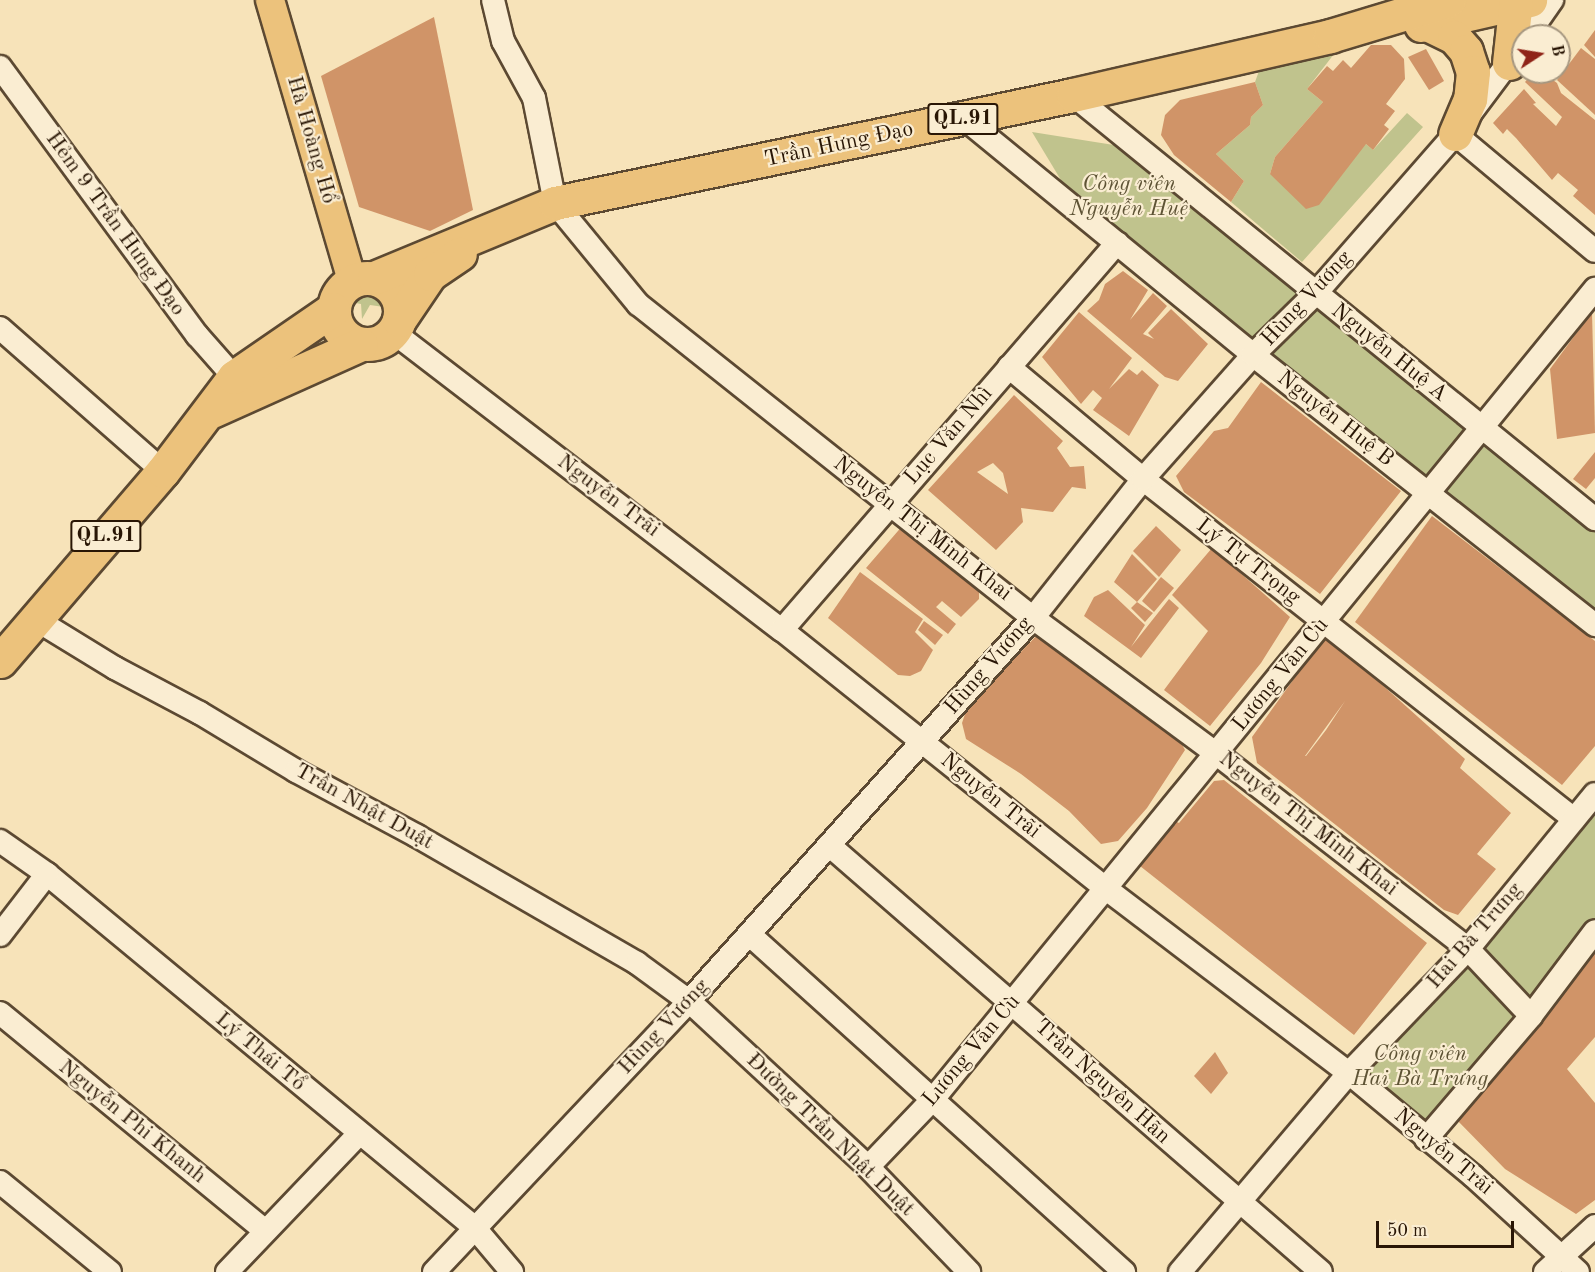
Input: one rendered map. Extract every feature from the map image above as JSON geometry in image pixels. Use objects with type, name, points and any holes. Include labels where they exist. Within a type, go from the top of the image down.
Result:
[{"type":"highway","points":[[1518,24],[1520,1]]},
{"type":"highway","name":"QL.91","points":[[1439,12],[1520,1]]},
{"type":"highway","name":"Trần Hưng Đạo","points":[[363,279],[555,203],[965,119],[1368,24],[1439,12]]},
{"type":"highway","points":[[1439,12],[1454,37],[1466,51],[1473,72],[1470,99],[1455,134]]},
{"type":"highway","name":"Trần Hưng Đạo","points":[[396,326],[430,274],[482,239],[555,203]]},
{"type":"highway","points":[[363,279],[392,289],[398,298],[396,326],[384,340],[362,344],[341,332],[333,309],[342,288],[363,279]]},
{"type":"highway","name":"QL.91","points":[[0,661],[163,471],[212,411],[234,377],[333,309]]},
{"type":"highway","name":"QL.91","points":[[212,411],[362,344]]},
{"type":"main road","name":"Hà Hoàng Hổ","points":[[270,0],[363,279]]},
{"type":"street","points":[[493,0],[503,41],[534,98],[555,203]]},
{"type":"street","points":[[1535,24],[1552,0]]},
{"type":"street","name":"Hùng Vương","points":[[434,1272],[689,1001],[1033,618],[1143,479],[1253,355],[1316,293],[1455,134],[1511,60]]},
{"type":"street","name":"Hẻm 9 Trần Hưng Đạo","points":[[0,67],[197,335],[234,377]]},
{"type":"street","name":"Nguyễn Huệ A","points":[[1073,95],[1595,519]]},
{"type":"street","name":"Nguyễn Huệ B","points":[[965,119],[1253,355],[1595,625]]},
{"type":"street","points":[[1455,134],[1595,251]]},
{"type":"street","name":"Nguyễn Thị Minh Khai","points":[[555,203],[638,304],[795,431],[892,502],[1033,618],[1217,754],[1468,949],[1531,1016]]},
{"type":"street","name":"Lục Văn Nhì","points":[[782,630],[1117,243]]},
{"type":"street","name":"Lương Vãn Cù","points":[[868,1167],[934,1098],[1429,492],[1483,430],[1595,289]]},
{"type":"street","name":"Nguyễn Trãi","points":[[396,326],[1105,888],[1349,1073],[1563,1254],[1578,1272]]},
{"type":"street","points":[[0,328],[163,471]]},
{"type":"street","name":"Lý Tự Trọng","points":[[1009,367],[1143,479],[1574,819]]},
{"type":"street","name":"Trần Nhật Duật","points":[[35,619],[115,668],[200,713],[296,771],[417,836],[637,963],[689,1001]]},
{"type":"street","name":"Hai Bà Trưng","points":[[1180,1272],[1349,1073],[1468,949],[1595,794]]},
{"type":"street","name":"Lý Thái Tổ","points":[[0,841],[46,874],[358,1134],[474,1227],[512,1272]]},
{"type":"street","name":"Trần Nguyên Hãn","points":[[830,845],[1321,1272]]},
{"type":"street","points":[[0,935],[46,874]]},
{"type":"street","points":[[1426,1139],[1531,1016],[1595,931]]},
{"type":"street","points":[[749,934],[934,1098],[1124,1272]]},
{"type":"street","name":"Đường Trần Nhật Duật","points":[[689,1001],[868,1167],[969,1272]]},
{"type":"street","name":"Nguyễn Phi Khanh","points":[[0,1013],[265,1230]]},
{"type":"street","points":[[226,1272],[358,1134]]},
{"type":"street","points":[[0,1182],[110,1272]]},
{"type":"street","points":[[1545,1272],[1595,1226]]},
{"type":"green space","points":[[1334,54],[1307,89],[1323,102],[1275,157],[1270,174],[1366,144],[1373,150],[1407,113],[1423,127],[1302,262],[1231,202],[1244,181],[1216,154],[1250,125],[1251,117],[1263,105],[1255,82],[1259,71]]},
{"type":"green space","name":"Công viên Nguyễn Huệ","points":[[1032,132],[1139,149],[1595,518],[1595,621],[1082,215]]},
{"type":"green space","points":[[357,280],[380,283],[373,296],[384,307],[370,305],[362,319],[361,304],[345,301],[359,295]]},
{"type":"green space","name":"Công viên Hai Bà Trưng","points":[[1595,794],[1595,924],[1426,1139],[1349,1073]]},
{"type":"building","points":[[434,17],[473,210],[430,231],[359,207],[321,76]]},
{"type":"building","points":[[1595,30],[1595,57],[1584,45]]},
{"type":"building","points":[[1371,45],[1391,45],[1404,59],[1405,79],[1386,104],[1395,111],[1384,125],[1389,129],[1373,150],[1366,144],[1319,205],[1306,209],[1270,174],[1275,157],[1323,102],[1307,89],[1327,66],[1333,71],[1343,60],[1351,68]]},
{"type":"building","points":[[1581,48],[1595,59],[1595,115],[1561,84],[1571,84],[1571,61]]},
{"type":"building","points":[[1426,49],[1444,81],[1429,90],[1408,57]]},
{"type":"building","points":[[1255,82],[1263,105],[1251,117],[1250,125],[1216,154],[1244,181],[1231,202],[1174,155],[1161,135],[1165,115],[1180,100]]},
{"type":"building","points":[[1527,84],[1557,84],[1561,93],[1595,120],[1595,215],[1573,196],[1578,190],[1558,173],[1552,180],[1507,129],[1503,134],[1493,123],[1524,89],[1536,103],[1533,104],[1556,126],[1562,117]]},
{"type":"building","points":[[1123,271],[1148,290],[1130,320],[1153,293],[1167,306],[1143,334],[1154,339],[1148,333],[1171,309],[1208,344],[1178,381],[1165,377],[1087,311],[1099,300],[1105,284]]},
{"type":"building","points":[[1079,312],[1132,358],[1109,389],[1129,369],[1137,375],[1142,370],[1159,385],[1129,436],[1093,410],[1102,398],[1093,390],[1081,404],[1042,357]]},
{"type":"building","points":[[1592,312],[1595,433],[1557,439],[1550,369]]},
{"type":"building","points":[[1261,382],[1401,491],[1320,594],[1184,492],[1176,476],[1214,431],[1228,428]]},
{"type":"building","points":[[1014,395],[1063,441],[1057,448],[1070,467],[1084,466],[1086,489],[1072,487],[1053,512],[1021,508],[1023,522],[996,550],[928,490]],"holes":[[[993,463],[1003,473],[1008,494],[977,472]]]},
{"type":"building","points":[[1595,452],[1595,478],[1586,489],[1573,479]]},
{"type":"building","points":[[1432,516],[1595,641],[1595,746],[1562,785],[1355,622]]},
{"type":"building","points":[[904,524],[979,589],[979,599],[961,617],[942,601],[936,607],[956,624],[948,634],[866,568]]},
{"type":"building","points":[[1156,526],[1181,550],[1159,577],[1133,551]]},
{"type":"building","points":[[1212,548],[1290,617],[1261,663],[1210,726],[1164,690],[1208,631],[1172,595]]},
{"type":"building","points":[[1132,554],[1157,579],[1137,602],[1114,582]]},
{"type":"building","points":[[860,572],[923,619],[915,632],[933,650],[921,671],[910,676],[898,675],[828,618]]},
{"type":"building","points":[[1161,577],[1174,588],[1154,612],[1142,601]]},
{"type":"building","points":[[1108,590],[1145,625],[1131,647],[1169,599],[1179,608],[1141,658],[1084,616],[1094,597]]},
{"type":"building","points":[[1137,602],[1153,613],[1145,622],[1131,608]]},
{"type":"building","points":[[924,621],[943,635],[935,645],[918,630]]},
{"type":"building","points":[[1039,633],[1146,713],[1180,741],[1185,750],[1147,808],[1118,841],[1101,844],[1069,811],[1021,774],[966,739],[962,723],[967,708]]},
{"type":"building","points":[[1322,640],[1332,640],[1465,759],[1460,768],[1511,813],[1477,854],[1496,869],[1458,915],[1444,910],[1257,763],[1252,737]],"holes":[[[1345,701],[1326,730],[1305,756]]]},
{"type":"building","points":[[1224,780],[1427,943],[1354,1035],[1140,866],[1150,846],[1173,820],[1179,823],[1214,781]]},
{"type":"building","points":[[1595,935],[1595,1037],[1567,1069],[1595,1103],[1595,1200],[1576,1214],[1505,1169],[1455,1118]]},
{"type":"building","points":[[1215,1052],[1228,1073],[1211,1094],[1194,1076]]}]
